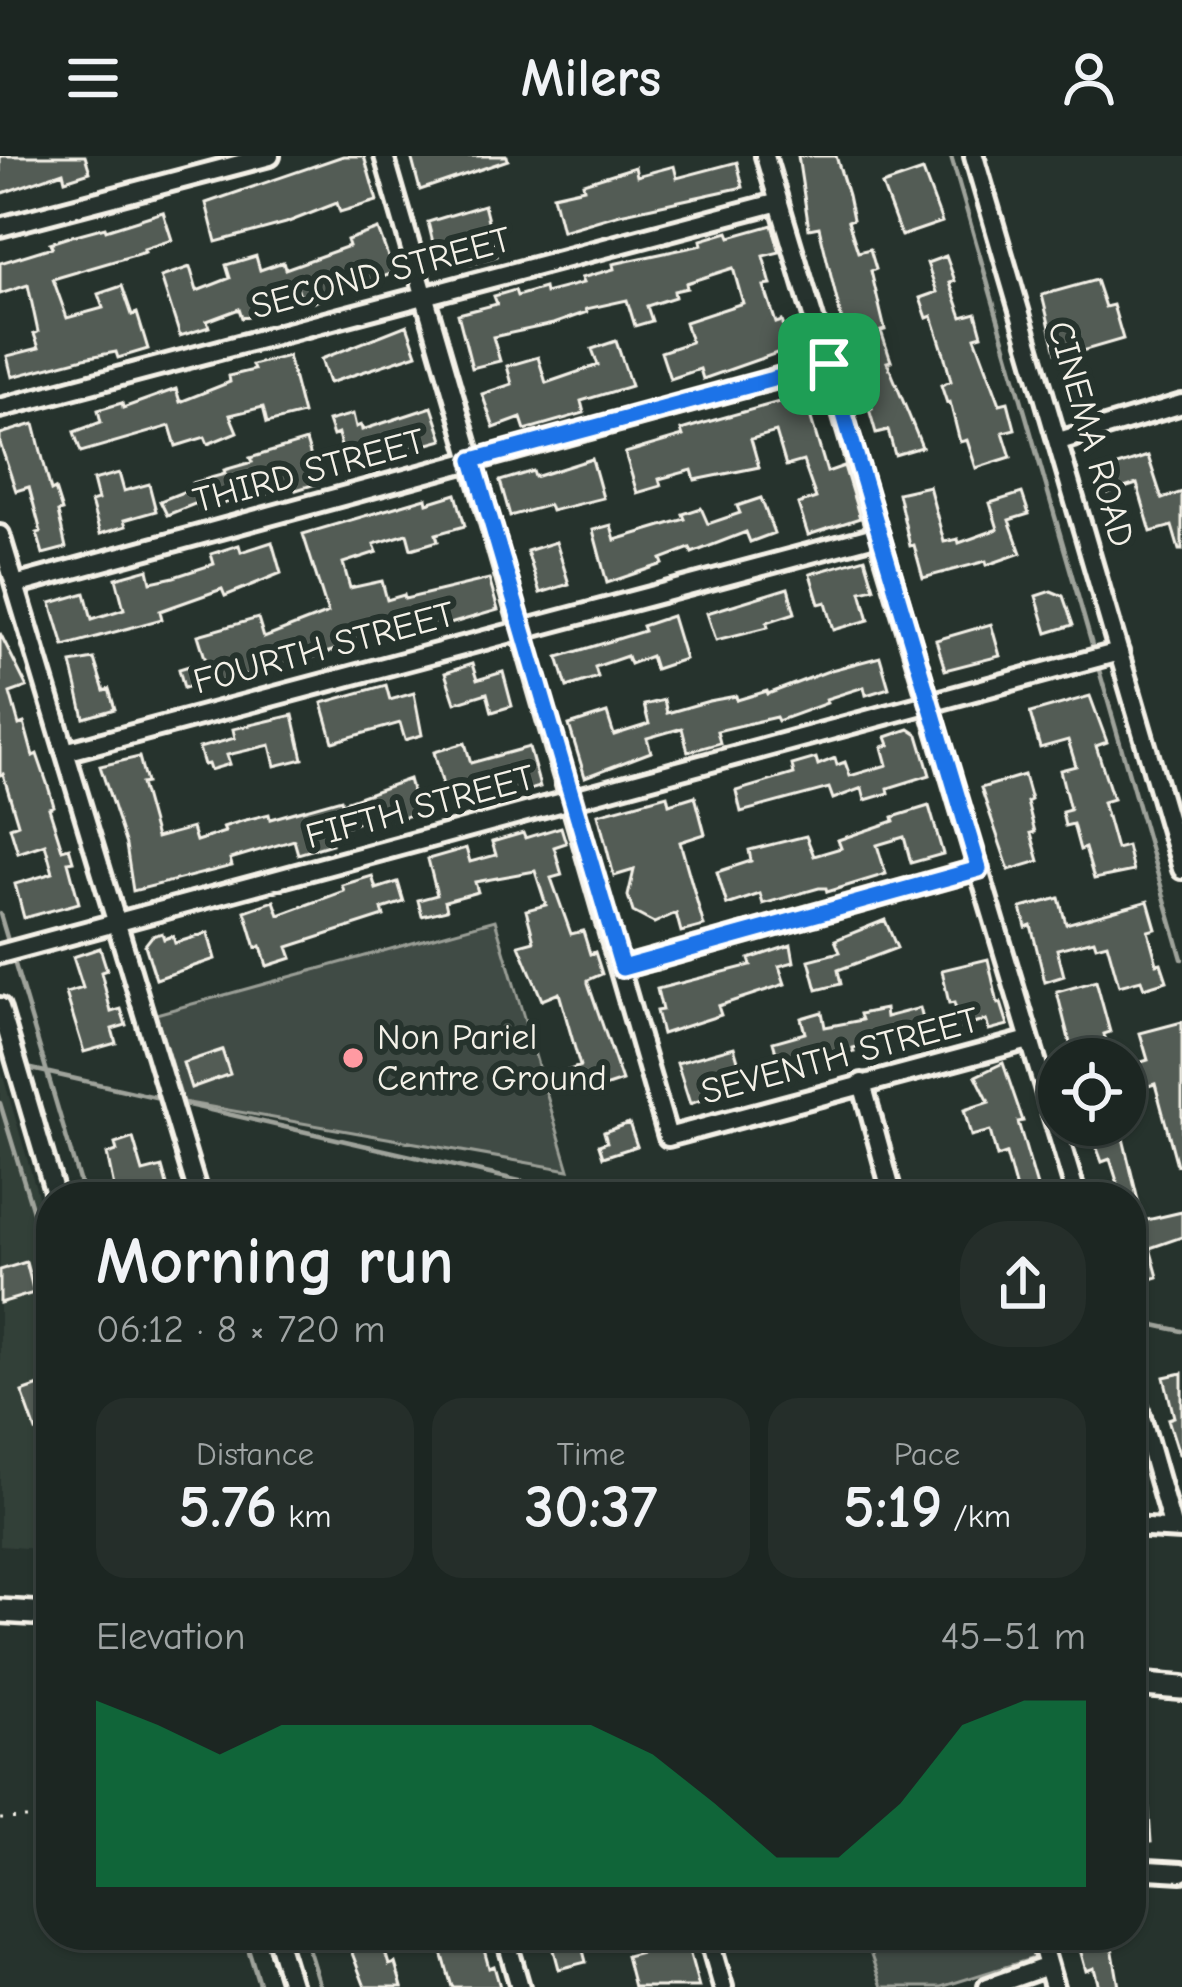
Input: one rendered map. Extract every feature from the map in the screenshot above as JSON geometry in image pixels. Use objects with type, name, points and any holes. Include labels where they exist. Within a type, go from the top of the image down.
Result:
[{"type":"main road","points":[[0,1611],[36,1613]]},
{"type":"main road","points":[[1146,1685],[1182,1688]]},
{"type":"street","points":[[0,227],[270,156]]},
{"type":"street","points":[[384,156],[622,968],[979,869]]},
{"type":"street","points":[[765,156],[1072,1182]]},
{"type":"street","name":"CINEMA ROAD","points":[[974,156],[1182,869]]},
{"type":"street","name":"SECOND STREET","points":[[0,408],[778,202]]},
{"type":"street","name":"THIRD STREET","points":[[15,586],[829,364]]},
{"type":"street","points":[[1060,441],[1182,404]]},
{"type":"street","points":[[0,535],[194,1182]]},
{"type":"street","name":"FOURTH STREET","points":[[65,752],[878,536]]},
{"type":"street","name":"FIFTH STREET","points":[[8,952],[1119,652]]},
{"type":"street","name":"SEVENTH STREET","points":[[622,968],[668,1137],[1029,1040]]},
{"type":"street","points":[[0,1007],[52,1182]]},
{"type":"street","points":[[862,1084],[889,1182]]},
{"type":"street","points":[[1146,1430],[1177,1530],[1146,1528]]},
{"type":"street","points":[[1146,1870],[1182,1872]]},
{"type":"street","points":[[281,1950],[292,1987]]},
{"type":"street","points":[[509,1950],[520,1987]]},
{"type":"street","points":[[712,1950],[723,1987]]},
{"type":"street","points":[[1043,1950],[1054,1987]]},
{"type":"street","points":[[988,1987],[1048,1966]]},
{"type":"path","points":[[0,1819],[36,1818]]},
{"type":"shaded area","name":"Non Pariel Centre Ground","points":[[495,920],[569,1170],[183,1102],[156,1014]]},
{"type":"shaded area","points":[[0,1066],[36,1189],[36,1549],[0,1546]]},
{"type":"shaded area","points":[[869,1950],[1032,1950],[1034,1958],[941,1987],[882,1987]]},
{"type":"building","points":[[0,156],[85,156],[90,172],[65,180],[63,172],[0,194]]},
{"type":"building","points":[[343,156],[364,156],[377,201],[340,212],[337,203],[216,242],[206,203]]},
{"type":"building","points":[[411,156],[507,156],[508,160],[420,190]]},
{"type":"building","points":[[798,156],[836,156],[858,252],[870,249],[876,269],[871,271],[891,361],[887,362],[922,447],[895,455],[888,430],[876,433],[872,408],[849,350],[819,227],[809,229]]},
{"type":"building","points":[[737,162],[743,187],[562,231],[553,195],[584,188],[583,183],[635,167],[637,176],[674,166],[677,178]]},
{"type":"building","points":[[923,171],[942,222],[901,236],[882,185]]},
{"type":"building","points":[[484,205],[497,256],[469,264],[465,247],[436,255],[428,222]]},
{"type":"building","points":[[163,212],[172,240],[53,279],[67,318],[103,308],[98,294],[122,286],[148,349],[118,358],[116,352],[84,358],[12,377],[7,356],[39,348],[34,334],[38,332],[28,285],[0,294],[0,263],[72,236]]},
{"type":"building","points":[[772,225],[780,252],[763,256],[771,285],[764,286],[776,323],[782,321],[791,348],[703,379],[700,369],[670,379],[661,352],[691,342],[685,322],[743,303],[733,268],[686,283],[687,288],[674,291],[675,297],[647,306],[652,321],[635,326],[627,300],[493,337],[500,361],[472,368],[458,314],[497,304],[494,296],[515,290],[517,296],[544,288],[545,293],[583,283],[581,278],[614,269],[613,264],[702,245],[701,240],[728,232],[730,237]]},
{"type":"building","points":[[378,229],[394,273],[362,284],[360,277],[331,288],[334,294],[314,302],[311,292],[300,296],[295,282],[267,292],[272,309],[242,318],[239,309],[207,321],[209,327],[180,336],[161,277],[190,267],[197,291],[230,278],[226,265],[256,256],[260,270],[283,262],[285,269],[349,246],[347,240]]},
{"type":"building","points":[[946,256],[962,317],[976,313],[982,335],[975,337],[1000,404],[1008,402],[1015,429],[1003,432],[1011,457],[976,468],[967,440],[960,442],[941,385],[951,381],[932,316],[927,318],[920,298],[937,292],[927,263]]},
{"type":"building","points":[[1096,280],[1105,307],[1113,305],[1123,339],[1082,351],[1080,344],[1056,352],[1042,295]]},
{"type":"building","points":[[407,325],[417,354],[329,383],[321,359]]},
{"type":"building","points":[[616,341],[631,386],[581,401],[584,413],[525,430],[521,418],[494,428],[482,394],[512,384],[507,366],[538,357],[546,383],[598,365],[592,349]]},
{"type":"building","points":[[288,356],[303,414],[267,423],[263,407],[230,415],[237,432],[208,444],[205,437],[176,446],[170,426],[81,452],[74,432],[101,422],[98,410],[122,403],[123,408],[176,389],[180,402],[230,382],[229,376],[254,370],[252,365]]},
{"type":"building","points":[[804,395],[827,472],[844,466],[860,518],[808,535],[798,504],[816,498],[803,461],[786,466],[776,432],[751,439],[759,467],[695,480],[692,470],[659,479],[661,486],[637,493],[625,453],[683,436],[681,430]]},
{"type":"building","points":[[432,407],[443,440],[383,457],[381,449],[344,459],[338,434],[333,436],[328,421],[353,414],[356,427],[361,425],[362,430]]},
{"type":"building","points":[[34,424],[51,491],[55,489],[62,511],[58,512],[66,548],[43,554],[29,487],[16,491],[0,443],[0,434]]},
{"type":"building","points":[[306,441],[319,483],[296,490],[294,483],[235,506],[233,501],[199,510],[197,503],[167,515],[160,501],[193,488],[192,483],[252,462],[250,458]]},
{"type":"building","points":[[1148,456],[1162,499],[1182,492],[1182,550],[1172,526],[1151,532],[1137,484],[1108,493],[1102,471]]},
{"type":"building","points":[[592,459],[603,498],[510,516],[500,481],[533,471],[535,477]]},
{"type":"building","points":[[119,473],[124,491],[149,484],[156,511],[124,520],[126,526],[100,534],[91,502],[98,500],[93,480]]},
{"type":"building","points":[[929,486],[944,542],[958,539],[959,543],[998,529],[990,503],[1022,493],[1029,514],[1009,520],[1021,553],[923,578],[898,493]]},
{"type":"building","points":[[456,494],[465,526],[436,534],[438,541],[411,549],[407,534],[374,544],[377,552],[343,563],[350,588],[382,581],[387,600],[404,595],[405,599],[489,579],[498,610],[429,630],[428,625],[403,632],[402,625],[354,639],[357,652],[341,657],[338,649],[245,678],[184,688],[179,669],[206,661],[198,635],[258,618],[264,638],[328,613],[303,534],[426,498],[427,503]]},
{"type":"building","points":[[761,498],[774,533],[750,542],[746,532],[692,553],[690,548],[661,559],[663,564],[607,583],[593,530],[611,525],[615,540],[685,519],[683,514],[701,508],[708,524],[740,513],[737,506]]},
{"type":"building","points":[[272,542],[281,573],[225,596],[222,589],[160,611],[162,619],[64,646],[51,603],[85,593],[92,619],[124,609],[116,578],[148,569],[151,582],[174,577],[214,564],[211,554],[239,545],[241,552]]},
{"type":"building","points":[[556,542],[569,584],[540,593],[527,551]]},
{"type":"building","points":[[865,558],[874,588],[861,591],[869,620],[834,630],[826,602],[819,604],[810,574]]},
{"type":"building","points":[[788,588],[795,613],[767,622],[768,627],[716,640],[707,613]]},
{"type":"building","points":[[1051,591],[1063,596],[1073,625],[1047,633],[1036,596]]},
{"type":"building","points":[[672,616],[685,659],[655,669],[651,656],[630,664],[627,656],[595,667],[598,677],[567,687],[558,657],[644,631],[642,626]]},
{"type":"building","points":[[991,624],[1000,656],[945,670],[936,640]]},
{"type":"building","points":[[0,633],[27,687],[10,693],[19,725],[24,723],[48,786],[54,806],[49,808],[62,849],[69,847],[73,861],[68,862],[79,903],[24,918],[15,884],[53,873],[45,844],[18,853],[10,827],[18,824],[0,775]]},
{"type":"building","points":[[880,657],[889,688],[866,695],[864,687],[778,721],[776,717],[717,731],[720,743],[688,752],[682,728],[647,738],[651,752],[585,777],[569,725],[607,713],[614,735],[649,724],[644,705],[664,700],[667,713],[709,701],[768,694]]},
{"type":"building","points":[[94,659],[115,709],[84,718],[71,663]]},
{"type":"building","points":[[472,664],[477,680],[503,672],[512,706],[492,712],[487,693],[455,703],[445,673]]},
{"type":"building","points":[[386,685],[390,700],[414,693],[422,735],[405,740],[400,723],[333,742],[322,703]]},
{"type":"building","points":[[1090,696],[1107,742],[1096,746],[1113,799],[1103,802],[1116,849],[1127,846],[1133,871],[1094,879],[1085,848],[1080,850],[1073,824],[1065,826],[1062,812],[1070,810],[1060,770],[1076,766],[1068,740],[1040,748],[1030,713]]},
{"type":"building","points":[[293,715],[303,759],[275,766],[270,745],[227,755],[230,764],[210,770],[204,765],[199,748],[235,738],[233,729]]},
{"type":"building","points":[[909,729],[918,735],[930,775],[865,800],[862,788],[833,799],[829,788],[741,812],[736,791],[794,774],[792,765],[816,758],[818,765],[835,758],[837,765],[845,762],[850,776],[887,765],[882,747],[889,745],[886,737]]},
{"type":"building","points":[[465,743],[471,763],[529,747],[540,787],[450,812],[434,752]]},
{"type":"building","points":[[139,757],[156,838],[192,828],[196,841],[242,821],[269,814],[270,819],[341,799],[342,803],[409,779],[418,813],[394,820],[392,813],[328,831],[332,844],[298,854],[294,840],[230,859],[232,866],[133,891],[126,845],[100,766]]},
{"type":"building","points":[[1024,775],[1039,861],[1009,870],[981,788]]},
{"type":"building","points":[[667,795],[669,804],[695,796],[705,834],[680,842],[704,926],[681,932],[676,913],[654,923],[633,912],[628,896],[634,870],[614,876],[598,814]]},
{"type":"building","points":[[929,806],[943,854],[911,863],[904,837],[877,845],[886,874],[827,892],[819,888],[763,904],[760,894],[727,905],[717,872],[751,861],[749,850],[806,836],[814,856],[841,848],[838,840]]},
{"type":"building","points":[[561,827],[566,843],[554,847],[562,875],[551,878],[571,934],[583,931],[590,954],[595,952],[602,974],[588,983],[622,1081],[586,1093],[582,1081],[572,1085],[567,1071],[580,1066],[559,993],[542,1000],[519,945],[534,941],[526,910],[546,905],[535,871],[475,882],[478,892],[445,901],[447,910],[422,916],[418,900],[437,895],[428,859],[466,848],[470,862],[496,855],[492,842]]},
{"type":"building","points":[[372,876],[376,889],[398,882],[404,902],[382,909],[384,916],[288,947],[292,958],[267,966],[245,911],[274,901],[279,915]]},
{"type":"building","points":[[1059,898],[1066,924],[1148,901],[1156,929],[1148,931],[1167,981],[1144,988],[1141,980],[1119,986],[1107,943],[1096,946],[1094,940],[1057,949],[1064,976],[1045,982],[1031,925],[1026,927],[1021,908]]},
{"type":"building","points":[[885,920],[897,948],[838,970],[841,984],[817,990],[809,960],[840,952],[835,940]]},
{"type":"building","points":[[162,933],[164,939],[173,936],[175,943],[208,933],[215,959],[156,979],[145,945]]},
{"type":"building","points":[[791,945],[794,962],[779,966],[785,984],[718,1006],[721,1015],[662,1034],[657,989],[751,965],[749,959]]},
{"type":"building","points":[[100,948],[111,1012],[121,1009],[126,1025],[112,1029],[116,1043],[84,1052],[66,993],[83,988],[73,957]]},
{"type":"building","points":[[988,959],[1008,1025],[989,1030],[986,1020],[961,1028],[954,1003],[949,1004],[942,970]]},
{"type":"building","points":[[1096,981],[1110,1032],[1105,1038],[1069,1038],[1057,992]]},
{"type":"building","points":[[920,1008],[927,1035],[864,1045],[853,1048],[854,1052],[806,1061],[807,1067],[782,1074],[773,1042],[805,1033],[801,1018],[822,1012],[825,1027],[862,1020],[860,1014],[885,1009],[886,1017]]},
{"type":"building","points":[[1182,1022],[1182,1164],[1177,1165],[1155,1084],[1146,1087],[1146,1038],[1140,1033]]},
{"type":"building","points":[[734,1047],[745,1084],[690,1104],[677,1063]]},
{"type":"building","points":[[222,1050],[230,1074],[191,1088],[183,1063]]},
{"type":"building","points":[[1003,1063],[1023,1121],[1018,1122],[1036,1182],[1014,1182],[1006,1154],[997,1157],[990,1131],[971,1136],[964,1110],[989,1102],[976,1076]]},
{"type":"building","points":[[629,1123],[637,1146],[603,1157],[599,1145],[607,1142],[604,1132]]},
{"type":"building","points":[[133,1138],[143,1172],[162,1167],[166,1182],[113,1182],[107,1154],[117,1151],[115,1144]]},
{"type":"building","points":[[1096,1146],[1125,1146],[1134,1182],[1117,1182],[1110,1159],[1102,1162]]},
{"type":"building","points":[[1182,1212],[1182,1237],[1150,1248],[1158,1277],[1146,1281],[1146,1220]]},
{"type":"building","points":[[26,1262],[34,1293],[0,1303],[0,1270]]},
{"type":"building","points":[[1182,1373],[1179,1454],[1168,1419],[1174,1417],[1164,1377]]},
{"type":"building","points":[[36,1387],[36,1431],[22,1392]]},
{"type":"building","points":[[1146,1798],[1151,1842],[1146,1842]]},
{"type":"building","points":[[351,1950],[384,1950],[389,1965],[395,1963],[402,1987],[365,1987]]},
{"type":"building","points":[[441,1950],[484,1950],[500,1987],[452,1987]]},
{"type":"building","points":[[554,1950],[583,1950],[586,1962],[559,1969]]},
{"type":"building","points":[[648,1950],[689,1950],[699,1987],[634,1987],[626,1956]]},
{"type":"building","points":[[1080,1950],[1113,1950],[1119,1987],[1099,1987],[1094,1968],[1086,1971]]},
{"type":"waterway","points":[[951,156],[1094,652]]},
{"type":"waterway","points":[[1097,663],[1182,959]]},
{"type":"waterway","points":[[0,914],[80,1182]]},
{"type":"waterway","points":[[23,1067],[164,1099]]},
{"type":"waterway","points":[[175,1102],[524,1182]]},
{"type":"waterway","points":[[0,1103],[36,1221]]},
{"type":"waterway","points":[[1146,1323],[1182,1331]]},
{"type":"waterway","points":[[249,1950],[260,1987]]},
{"type":"waterway","points":[[309,1950],[320,1987]]},
{"type":"place","name":"Non Pariel Centre Ground","points":[[353,1058]]},
{"type":"route","points":[[829,364],[979,869],[622,968],[473,460],[829,364]]}]
